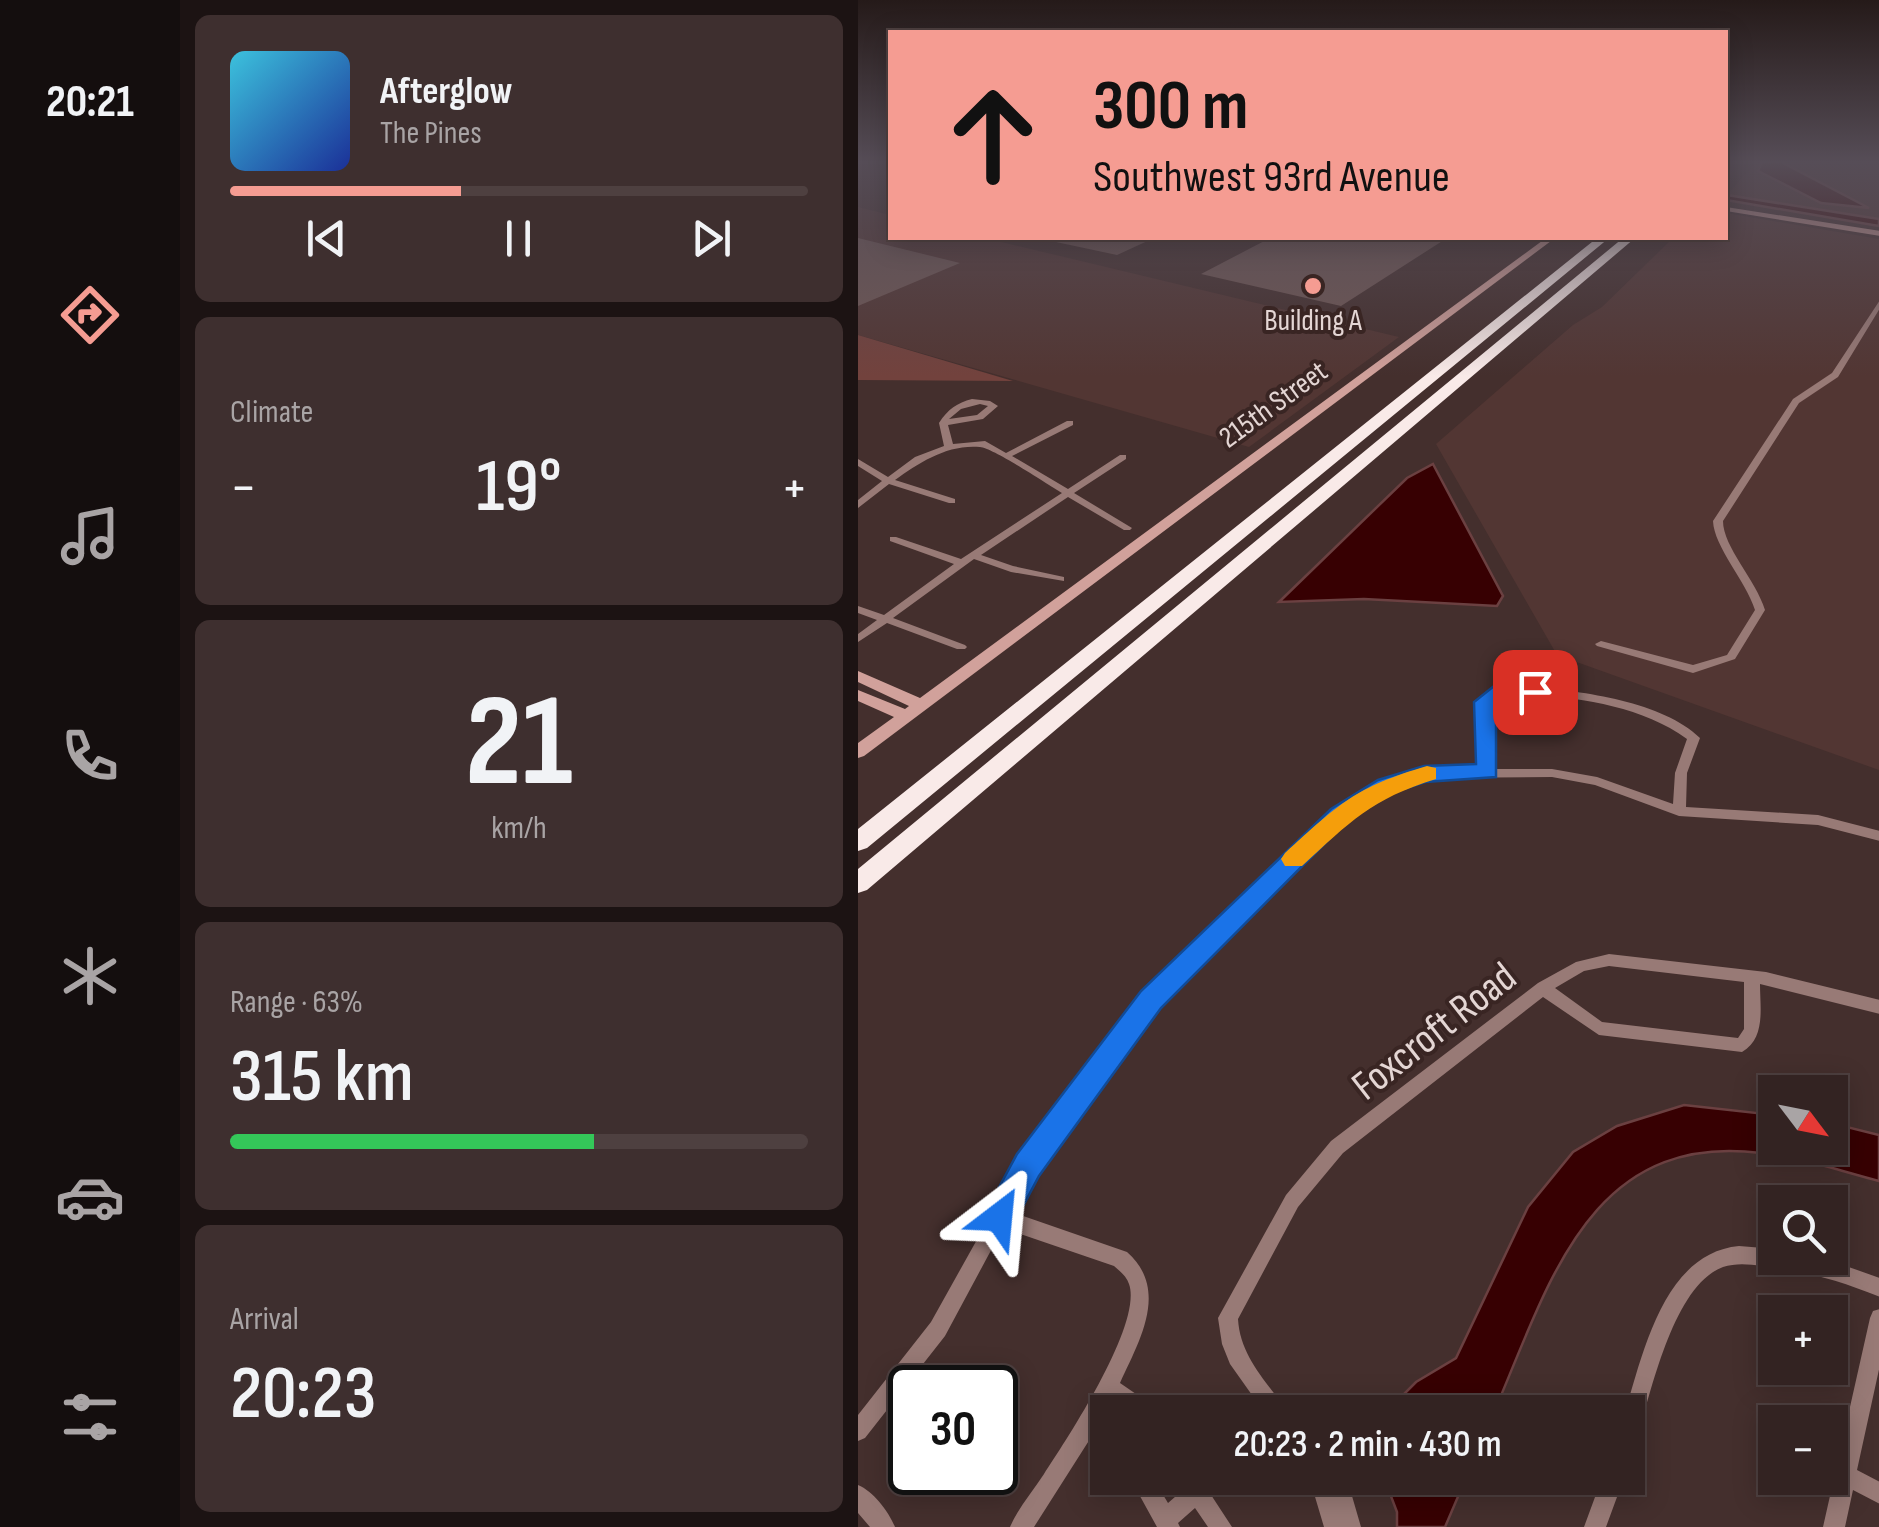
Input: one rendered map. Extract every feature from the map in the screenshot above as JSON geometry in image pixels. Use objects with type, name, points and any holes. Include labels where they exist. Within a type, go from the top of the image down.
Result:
[{"type":"highway","points":[[858,842],[1601,240]]},
{"type":"highway","points":[[858,884],[1627,240]]},
{"type":"street","name":"215th Street","points":[[858,752],[1117,560],[1212,482],[1548,240]]},
{"type":"street","points":[[1601,644],[1693,670],[1731,657],[1760,610],[1748,574],[1719,540],[1718,521],[1796,401],[1836,375],[1880,302]]},
{"type":"street","points":[[968,402],[994,406],[980,417],[943,423],[968,402]]},
{"type":"street","points":[[943,423],[949,446]]},
{"type":"street","points":[[1008,455],[1070,423]]},
{"type":"street","points":[[858,505],[918,459],[949,446],[985,444],[1127,528]]},
{"type":"street","points":[[858,639],[962,563],[1124,456]]},
{"type":"street","points":[[858,462],[888,481],[952,501]]},
{"type":"street","points":[[893,539],[962,563]]},
{"type":"street","points":[[974,556],[1011,569],[1060,578]]},
{"type":"street","points":[[858,608],[961,647]]},
{"type":"street","points":[[858,676],[913,711]]},
{"type":"street","points":[[1488,771],[1486,700],[1494,693],[1582,696],[1608,701],[1688,732],[1694,738],[1681,773],[1679,812]]},
{"type":"street","points":[[858,695],[913,711]]},
{"type":"street","points":[[858,1430],[938,1329],[1038,1150],[1151,1000],[1339,815],[1386,786],[1424,774],[1488,771],[1571,775],[1679,812],[1818,820],[1880,836]]},
{"type":"street","name":"Foxcroft Road","points":[[1264,1395],[1236,1356],[1227,1334],[1228,1318],[1292,1200],[1337,1147],[1543,988],[1582,966],[1609,960],[1752,977],[1880,1007]]},
{"type":"street","points":[[1543,988],[1599,1028],[1742,1045],[1752,1031],[1752,977]]},
{"type":"street","points":[[999,1217],[1120,1258],[1132,1268],[1140,1290],[1138,1316],[1087,1427],[1021,1527]]},
{"type":"street","points":[[1642,1395],[1677,1296],[1693,1275],[1714,1260],[1743,1254],[1819,1264],[1880,1288]]},
{"type":"street","points":[[1848,1466],[1880,1318]]},
{"type":"street","points":[[1107,1386],[1120,1395]]},
{"type":"street","points":[[1848,1476],[1880,1494]]},
{"type":"street","points":[[1151,1495],[1167,1524],[1186,1495]]},
{"type":"street","points":[[1199,1495],[1222,1527]]},
{"type":"street","points":[[1326,1495],[1335,1527]]},
{"type":"street","points":[[1336,1495],[1344,1504],[1350,1527]]},
{"type":"street","points":[[1595,1527],[1606,1495]]},
{"type":"street","points":[[1834,1527],[1841,1495]]},
{"type":"street","points":[[858,1496],[884,1527]]},
{"type":"shaded area","points":[[858,233],[888,233],[888,240],[993,240],[1399,337],[1249,447],[858,335]]},
{"type":"shaded area","points":[[1728,233],[1845,233],[1879,239],[1879,770],[1557,655],[1436,444],[1573,325],[1602,307],[1671,240],[1728,240]]},
{"type":"shaded area","points":[[858,335],[1013,381],[858,380]]},
{"type":"shaded area","points":[[1433,464],[1503,596],[1497,606],[1364,599],[1279,602],[1407,478]]},
{"type":"shaded area","points":[[1684,1105],[1758,1113],[1758,1153],[1702,1153],[1654,1166],[1615,1192],[1584,1227],[1557,1268],[1501,1395],[1403,1395],[1416,1382],[1456,1358],[1528,1207],[1573,1152],[1617,1126]]},
{"type":"shaded area","points":[[1848,1127],[1879,1135],[1879,1181],[1820,1165],[1848,1165]]},
{"type":"shaded area","points":[[1390,1495],[1459,1495],[1445,1527],[1397,1527]]},
{"type":"building","points":[[858,238],[960,263],[858,306]]},
{"type":"building","points":[[1056,240],[1150,240],[1117,255]]},
{"type":"building","name":"Building A","points":[[1266,240],[1444,240],[1341,306],[1201,274]]},
{"type":"slow traffic","points":[[1293,859],[1360,800],[1386,786],[1427,774]]},
{"type":"place","name":"Building A","points":[[1313,286]]},
{"type":"route","points":[[999,1217],[1028,1165],[1089,1078],[1151,1000],[1278,874],[1339,815],[1386,786],[1424,774],[1488,771],[1485,702],[1494,693],[1535,692]]}]
